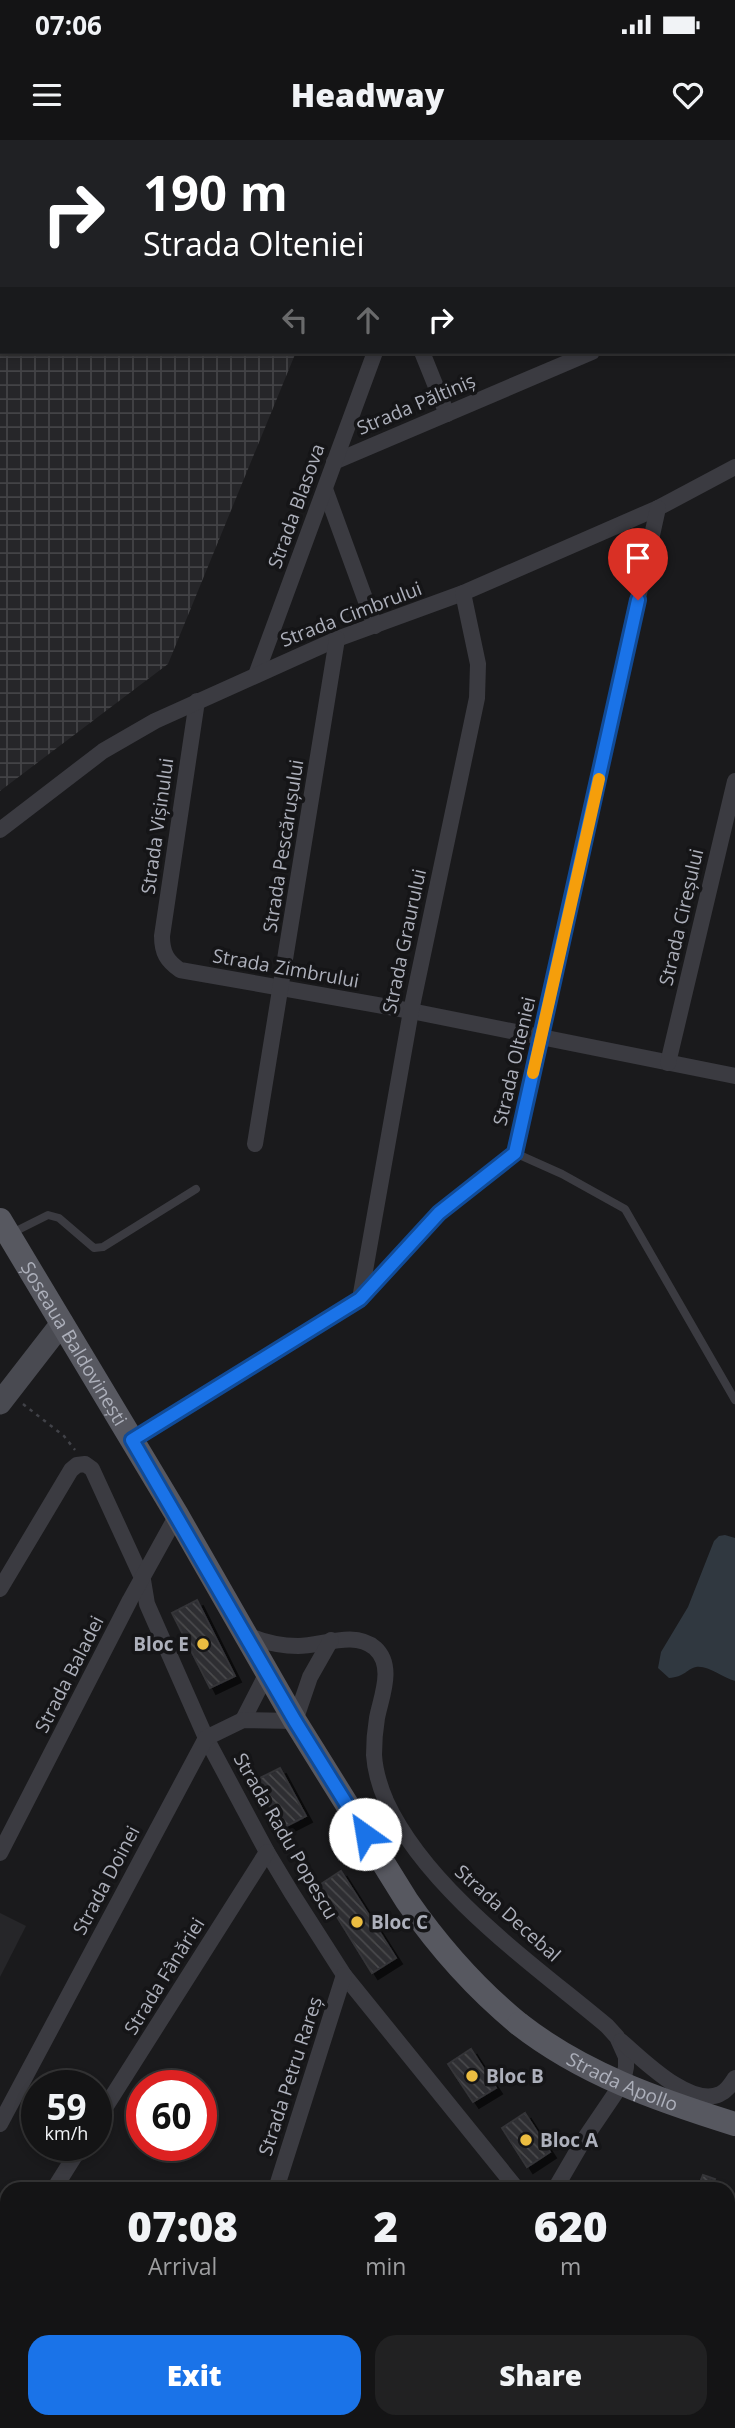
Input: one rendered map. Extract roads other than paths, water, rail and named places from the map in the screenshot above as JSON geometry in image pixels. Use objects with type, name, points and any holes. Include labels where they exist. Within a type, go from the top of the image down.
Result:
[{"type":"main road","name":"Șoseaua Baldovinești","points":[[4,1227],[177,1515],[295,1721],[407,1901],[470,1980],[519,2024]]},
{"type":"main road","name":"Strada Apollo","points":[[519,2024],[566,2056],[604,2076],[687,2110],[735,2124]]},
{"type":"street","name":"Strada Blasova","points":[[256,675],[374,354]]},
{"type":"street","points":[[423,354],[447,414]]},
{"type":"street","name":"Strada Păltiniș","points":[[334,462],[587,354]]},
{"type":"street","name":"Strada Cimbrului","points":[[0,830],[103,751],[155,721],[337,639],[463,593],[658,508],[735,467]]},
{"type":"street","points":[[325,489],[374,626]]},
{"type":"street","name":"Strada Olteniei","points":[[132,1440],[360,1299],[439,1213],[515,1153],[658,508]]},
{"type":"street","name":"Strada Graurului","points":[[360,1299],[411,1010],[477,698],[478,664],[463,593]]},
{"type":"street","name":"Strada Pescărușului","points":[[254,1143],[337,639]]},
{"type":"street","name":"Strada Vișinului","points":[[165,956],[162,936],[197,702]]},
{"type":"street","name":"Strada Cireșului","points":[[668,1063],[735,780]]},
{"type":"street","name":"Strada Zimbrului","points":[[165,956],[180,970],[411,1010],[735,1076]]},
{"type":"street","points":[[4,1398],[62,1323]]},
{"type":"street","name":"Strada Radu Popescu","points":[[0,1589],[71,1470],[77,1465],[85,1464],[92,1469],[143,1580],[147,1604],[206,1738],[267,1852],[344,1975],[511,2182]]},
{"type":"street","name":"Strada Baladei","points":[[0,1853],[130,1600],[177,1515]]},
{"type":"street","name":"Strada Decebal","points":[[247,1635],[283,1645],[299,1646],[331,1640],[362,1641],[375,1647],[382,1657],[386,1671],[375,1736],[376,1773],[393,1816],[437,1878],[471,1912],[671,2082],[700,2096],[719,2095],[735,2078]]},
{"type":"street","points":[[206,1738],[243,1720],[295,1721],[310,1677],[331,1640]]},
{"type":"street","points":[[243,1720],[268,1671]]},
{"type":"street","name":"Strada Doinei","points":[[0,2124],[206,1738]]},
{"type":"street","name":"Strada Fânăriei","points":[[112,2097],[267,1852]]},
{"type":"street","name":"Strada Petru Rareș","points":[[278,2182],[344,1975]]},
{"type":"street","points":[[559,2182],[623,2082],[626,2057],[617,2037]]},
{"type":"street","points":[[58,2182],[72,2161]]},
{"type":"lane","points":[[515,1153],[562,1174],[625,1209],[735,1400]]},
{"type":"lane","points":[[4,1227],[48,1215],[59,1217],[94,1248],[103,1247],[196,1189]]},
{"type":"place","name":"Bloc E","points":[[203,1644]]},
{"type":"place","name":"Bloc C","points":[[357,1922]]},
{"type":"place","name":"Bloc B","points":[[472,2076]]},
{"type":"place","name":"Bloc A","points":[[526,2140]]}]
